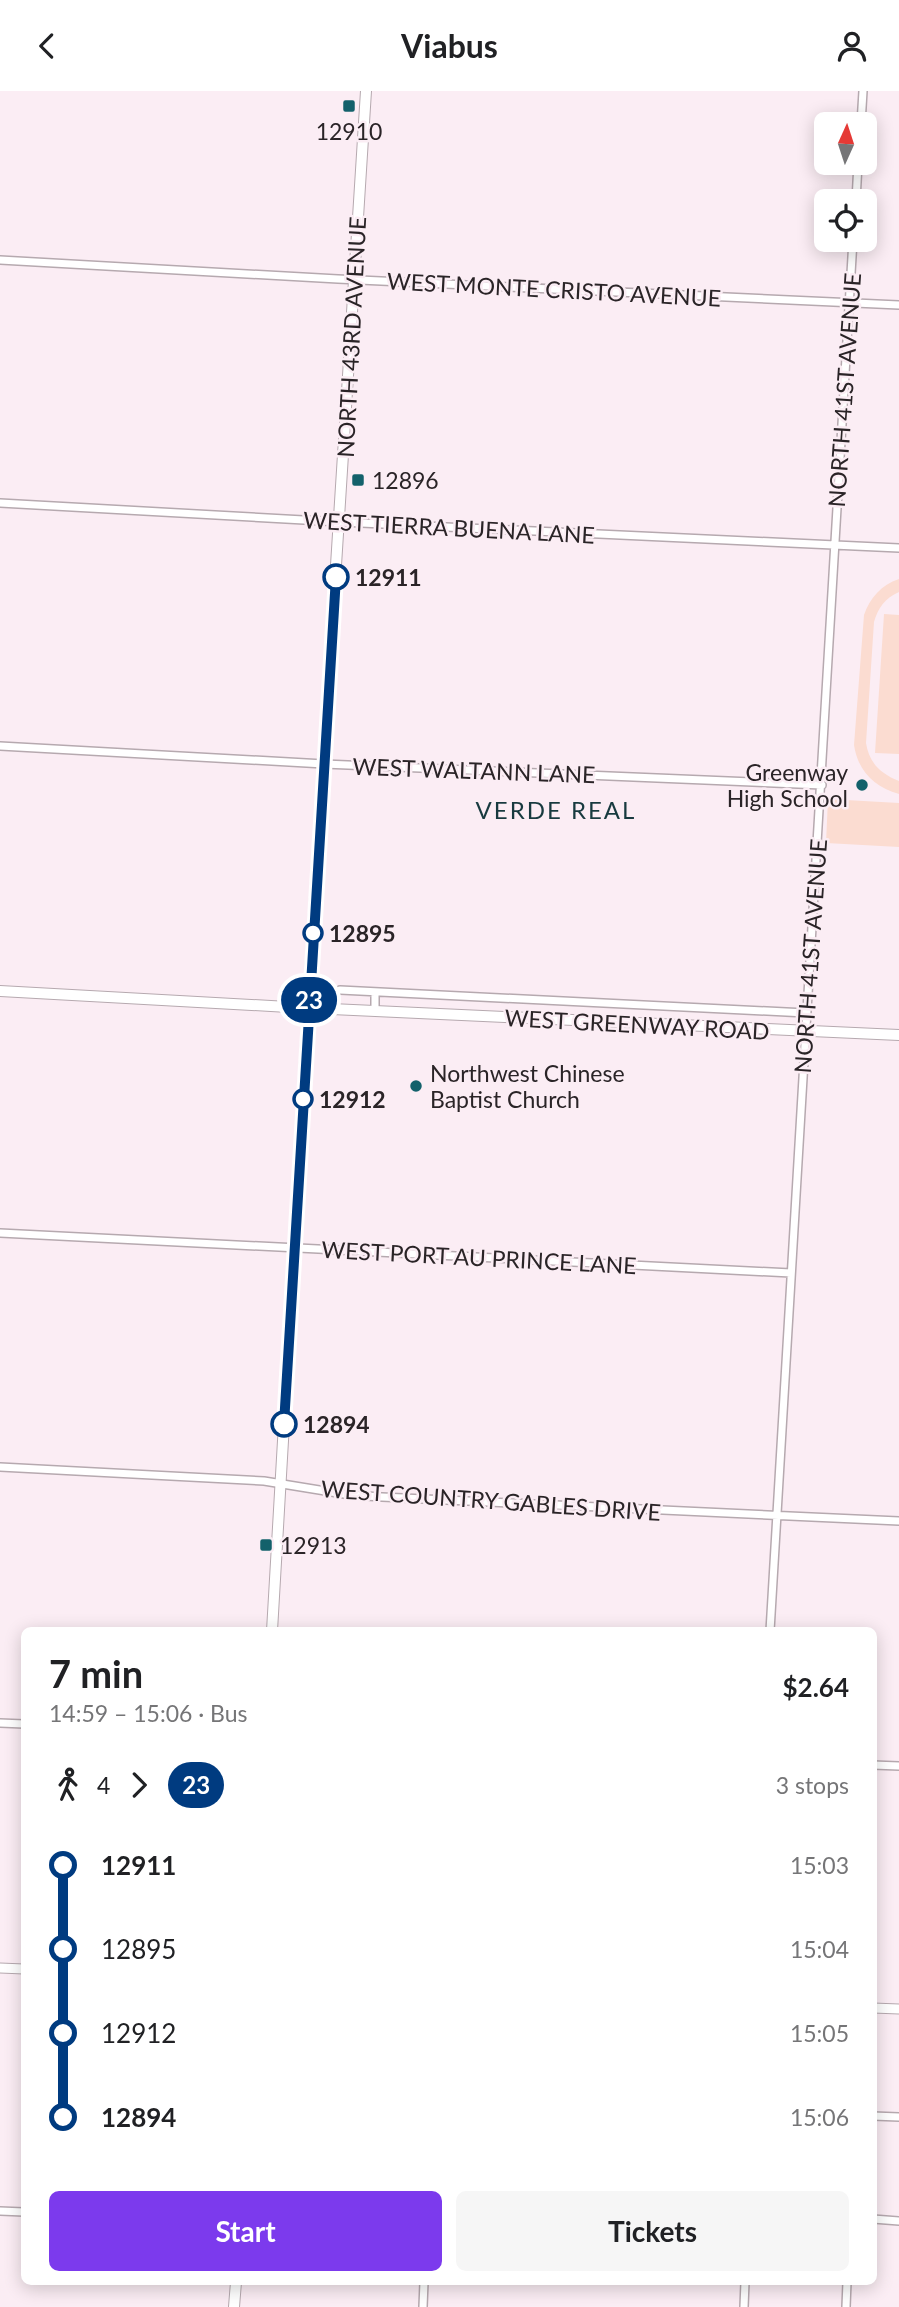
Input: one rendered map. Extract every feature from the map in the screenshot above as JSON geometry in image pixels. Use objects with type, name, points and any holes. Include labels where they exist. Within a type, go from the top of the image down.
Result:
[{"type":"main road","name":"NORTH 43RD AVENUE","points":[[272,1627],[366,91]]},
{"type":"main road","name":"WEST GREENWAY ROAD","points":[[0,991],[899,1035]]},
{"type":"main road","points":[[234,2307],[236,2285]]},
{"type":"street","points":[[861,112],[863,91]]},
{"type":"street","name":"NORTH 41ST AVENUE","points":[[770,1627],[852,252]]},
{"type":"street","name":"WEST MONTE CRISTO AVENUE","points":[[0,260],[355,280],[899,305]]},
{"type":"street","name":"WEST TIERRA BUENA LANE","points":[[0,503],[340,523],[899,548]]},
{"type":"street","name":"WEST WALTANN LANE","points":[[0,746],[324,764],[822,785]]},
{"type":"street","name":"WEST GREENWAY ROAD","points":[[340,991],[806,1013]]},
{"type":"street","points":[[374,1011],[375,992]]},
{"type":"street","name":"WEST PORT AU PRINCE LANE","points":[[0,1233],[791,1273]]},
{"type":"street","name":"WEST COUNTRY GABLES DRIVE","points":[[0,1467],[281,1484],[371,1496],[899,1521]]},
{"type":"street","points":[[0,1723],[21,1724]]},
{"type":"street","points":[[877,1765],[899,1766]]},
{"type":"street","points":[[0,1968],[21,1969]]},
{"type":"street","points":[[877,2008],[899,2009]]},
{"type":"street","points":[[877,2116],[899,2117]]},
{"type":"street","points":[[0,2211],[21,2212]]},
{"type":"street","points":[[877,2219],[899,2221]]},
{"type":"street","points":[[423,2307],[424,2285]]},
{"type":"street","points":[[744,2307],[745,2285]]},
{"type":"street","points":[[846,2307],[848,2285]]},
{"type":"shaded area","points":[[899,579],[899,592],[883,604],[874,622],[866,743],[877,767],[899,781],[899,794],[882,787],[869,777],[859,763],[854,745],[864,615],[877,593]]},
{"type":"shaded area","points":[[884,614],[899,615],[899,754],[875,753]]},
{"type":"shaded area","points":[[828,799],[899,803],[899,847],[826,843]]},
{"type":"bus line","name":"23","points":[[284,1424],[336,577]]},
{"type":"place","name":"12910","points":[[349,106]]},
{"type":"place","name":"12896","points":[[358,480]]},
{"type":"place","name":"12911","points":[[336,577]]},
{"type":"place","name":"Greenway High School","points":[[862,785]]},
{"type":"place","name":"12895","points":[[313,933]]},
{"type":"place","name":"Northwest Chinese Baptist Church","points":[[416,1086]]},
{"type":"place","name":"12912","points":[[303,1099]]},
{"type":"place","name":"12894","points":[[284,1424]]},
{"type":"place","name":"12913","points":[[266,1545]]},
{"type":"district","name":"VERDE REAL","points":[[556,809]]}]
